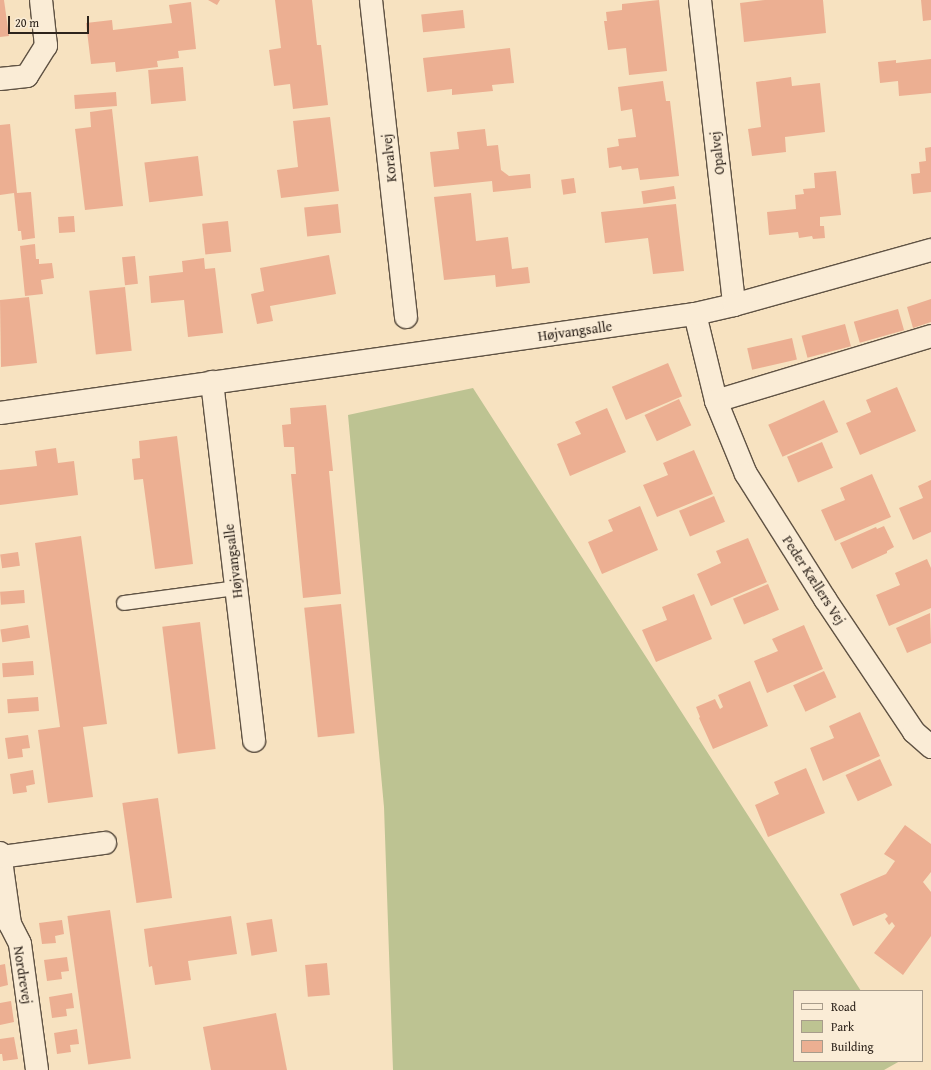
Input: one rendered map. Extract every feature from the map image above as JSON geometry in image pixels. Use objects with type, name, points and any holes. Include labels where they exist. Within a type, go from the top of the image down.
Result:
[{"type":"street","points":[[0,79],[27,76],[46,46],[41,0]]},
{"type":"street","name":"Koralvej","points":[[371,0],[406,317]]},
{"type":"street","name":"Opalvej","points":[[700,0],[734,305]]},
{"type":"street","name":"Højvangsalle","points":[[0,413],[695,314],[734,305],[931,250]]},
{"type":"street","name":"Peder Kællers Vej","points":[[695,314],[716,400],[746,474],[825,599],[914,732],[931,748]]},
{"type":"street","points":[[716,400],[931,336]]},
{"type":"street","name":"Højvangsalle","points":[[212,382],[254,740]]},
{"type":"street","name":"Nordrevej","points":[[37,1070],[20,944],[10,924],[0,855],[105,843]]},
{"type":"lane","points":[[124,603],[236,588]]},
{"type":"green space","points":[[473,388],[860,990],[793,990],[793,1062],[898,1062],[884,1070],[393,1070],[384,807],[348,415]]},
{"type":"building","points":[[0,0],[4,0],[9,36],[0,37]]},
{"type":"building","points":[[208,0],[220,0],[217,5]]},
{"type":"building","points":[[275,0],[312,0],[317,45],[321,45],[328,105],[293,109],[290,84],[274,86],[269,50],[281,48]]},
{"type":"building","points":[[659,0],[667,71],[629,75],[626,48],[608,50],[604,21],[607,21],[606,12],[622,10],[622,4]]},
{"type":"building","points":[[765,0],[823,0],[826,33],[744,42],[740,3]]},
{"type":"building","points":[[921,0],[931,0],[931,20],[923,21]]},
{"type":"building","points":[[191,2],[196,49],[178,51],[179,58],[157,61],[158,67],[116,72],[115,62],[91,64],[86,23],[112,20],[113,30],[172,23],[169,5]]},
{"type":"building","points":[[463,10],[465,28],[423,32],[421,14]]},
{"type":"building","points":[[510,48],[514,83],[492,85],[493,91],[452,95],[452,89],[427,92],[423,58]]},
{"type":"building","points":[[931,59],[931,93],[899,96],[898,81],[880,83],[878,62],[896,60],[896,63]]},
{"type":"building","points":[[183,67],[186,101],[151,104],[148,70]]},
{"type":"building","points":[[791,77],[792,86],[820,83],[825,132],[785,137],[786,152],[752,156],[748,129],[761,127],[756,82]]},
{"type":"building","points":[[663,81],[666,101],[670,101],[679,176],[640,180],[638,168],[622,170],[621,166],[609,168],[607,148],[619,146],[618,139],[636,137],[632,109],[621,111],[618,87]]},
{"type":"building","points":[[116,92],[117,106],[75,109],[74,95]]},
{"type":"building","points":[[112,109],[123,206],[85,210],[75,129],[91,127],[90,112]]},
{"type":"building","points":[[330,117],[339,191],[281,198],[277,170],[298,167],[293,121]]},
{"type":"building","points":[[10,124],[17,193],[31,192],[35,238],[22,240],[21,231],[18,231],[14,193],[0,195],[0,125]]},
{"type":"building","points":[[485,129],[487,146],[498,145],[501,170],[509,176],[530,174],[531,188],[493,192],[492,181],[434,187],[430,152],[459,149],[457,132]]},
{"type":"building","points":[[931,147],[931,192],[913,194],[911,174],[920,173],[919,162],[926,161],[925,148]]},
{"type":"building","points":[[198,156],[203,196],[149,202],[144,163]]},
{"type":"building","points":[[836,171],[841,215],[820,217],[820,226],[824,226],[825,238],[813,239],[812,236],[799,238],[798,232],[769,235],[767,212],[796,209],[795,195],[804,194],[803,189],[815,188],[814,173]]},
{"type":"building","points":[[574,178],[576,193],[563,195],[561,180]]},
{"type":"building","points":[[674,186],[676,199],[643,204],[641,191]]},
{"type":"building","points":[[471,193],[476,241],[508,237],[512,269],[528,267],[530,283],[496,287],[495,275],[444,280],[434,197]]},
{"type":"building","points":[[338,204],[341,233],[307,236],[304,208]]},
{"type":"building","points":[[676,204],[684,271],[653,274],[648,238],[605,243],[601,212]]},
{"type":"building","points":[[74,216],[75,232],[59,233],[58,217]]},
{"type":"building","points":[[228,221],[231,252],[205,255],[202,224]]},
{"type":"building","points":[[35,244],[36,259],[39,259],[39,264],[52,263],[54,278],[41,280],[43,294],[25,296],[20,246]]},
{"type":"building","points":[[329,255],[336,294],[270,306],[273,321],[257,324],[251,294],[264,291],[260,268]]},
{"type":"building","points":[[135,256],[138,284],[125,285],[122,257]]},
{"type":"building","points":[[204,258],[205,269],[215,268],[223,333],[188,337],[184,300],[151,303],[149,276],[183,272],[182,261]]},
{"type":"building","points":[[125,287],[132,351],[96,354],[89,291]]},
{"type":"building","points":[[29,297],[37,363],[1,367],[0,300]]},
{"type":"building","points":[[931,299],[931,322],[913,328],[907,307]]},
{"type":"building","points":[[898,309],[904,330],[860,343],[854,322]]},
{"type":"building","points":[[845,324],[851,346],[807,358],[802,336]]},
{"type":"building","points":[[792,338],[797,359],[752,370],[747,348]]},
{"type":"building","points":[[668,363],[682,396],[626,420],[612,387]]},
{"type":"building","points":[[897,387],[916,431],[860,455],[846,423],[871,412],[866,400]]},
{"type":"building","points":[[679,399],[691,425],[657,441],[645,415]]},
{"type":"building","points":[[824,400],[838,432],[783,457],[768,425]]},
{"type":"building","points":[[326,405],[333,471],[329,471],[341,594],[303,598],[291,474],[296,474],[294,447],[284,447],[282,425],[291,424],[290,408]]},
{"type":"building","points":[[607,408],[626,452],[570,476],[557,444],[581,434],[575,422]]},
{"type":"building","points":[[177,436],[193,564],[155,569],[143,479],[134,480],[132,459],[140,458],[139,441]]},
{"type":"building","points":[[822,442],[833,468],[798,483],[787,457]]},
{"type":"building","points":[[56,448],[58,463],[74,461],[78,495],[0,505],[0,470],[37,466],[35,451]]},
{"type":"building","points":[[694,450],[713,494],[657,517],[643,485],[668,475],[663,463]]},
{"type":"building","points":[[872,474],[891,517],[835,541],[821,510],[845,500],[840,488]]},
{"type":"building","points":[[931,480],[931,532],[913,540],[899,508],[923,498],[918,486]]},
{"type":"building","points":[[714,496],[725,522],[690,537],[679,511]]},
{"type":"building","points":[[640,506],[658,550],[602,574],[588,542],[613,531],[608,520]]},
{"type":"building","points":[[884,526],[894,547],[887,551],[887,553],[852,569],[840,543],[876,527],[877,529]]},
{"type":"building","points":[[81,536],[107,724],[83,727],[93,797],[48,803],[38,730],[60,727],[35,543]]},
{"type":"building","points":[[748,538],[767,582],[711,606],[697,574],[721,563],[716,551]]},
{"type":"building","points":[[18,552],[20,566],[2,568],[0,555]]},
{"type":"building","points":[[927,559],[931,568],[931,608],[889,626],[876,595],[900,585],[895,573]]},
{"type":"building","points":[[768,584],[779,610],[744,625],[733,599]]},
{"type":"building","points":[[24,590],[25,603],[1,605],[0,592]]},
{"type":"building","points":[[694,594],[712,639],[656,662],[642,630],[667,620],[662,607]]},
{"type":"building","points":[[341,604],[355,733],[318,737],[304,608]]},
{"type":"building","points":[[930,613],[931,643],[907,653],[896,628]]},
{"type":"building","points":[[200,622],[216,749],[178,754],[162,627]]},
{"type":"building","points":[[28,625],[30,638],[2,642],[0,629]]},
{"type":"building","points":[[804,625],[823,669],[767,693],[754,661],[778,651],[772,639]]},
{"type":"building","points":[[33,661],[34,675],[3,677],[2,663]]},
{"type":"building","points":[[824,671],[836,697],[805,712],[793,685]]},
{"type":"building","points":[[750,681],[768,726],[713,749],[699,718],[700,717],[696,707],[715,699],[720,709],[723,707],[718,695]]},
{"type":"building","points":[[38,697],[39,711],[8,713],[7,699]]},
{"type":"building","points":[[860,712],[880,756],[823,781],[810,748],[834,738],[829,726]]},
{"type":"building","points":[[28,735],[30,748],[22,749],[23,757],[8,759],[5,738]]},
{"type":"building","points":[[880,759],[892,785],[858,801],[846,775]]},
{"type":"building","points":[[806,768],[825,813],[768,837],[755,805],[779,794],[774,782]]},
{"type":"building","points":[[33,770],[35,784],[26,786],[27,792],[13,794],[10,774]]},
{"type":"building","points":[[158,798],[172,898],[136,903],[122,803]]},
{"type":"building","points":[[905,825],[931,844],[931,872],[923,882],[931,892],[931,936],[903,975],[874,953],[895,926],[892,922],[889,925],[885,919],[888,916],[885,913],[853,926],[840,894],[886,874],[895,861],[884,854]]},
{"type":"building","points":[[110,910],[131,1059],[88,1065],[67,916]]},
{"type":"building","points":[[231,916],[237,954],[188,961],[191,980],[155,985],[152,966],[149,967],[144,929]]},
{"type":"building","points":[[272,919],[277,952],[251,956],[246,923]]},
{"type":"building","points":[[62,920],[64,934],[55,936],[56,943],[42,944],[39,923]]},
{"type":"building","points":[[67,957],[69,971],[61,972],[62,979],[47,981],[44,960]]},
{"type":"building","points":[[327,963],[330,995],[308,997],[305,965]]},
{"type":"building","points":[[5,964],[8,985],[0,987],[0,965]]},
{"type":"building","points":[[72,993],[74,1008],[66,1009],[67,1016],[52,1018],[49,997]]},
{"type":"building","points":[[11,1001],[14,1022],[0,1025],[0,1003]]},
{"type":"building","points":[[276,1013],[287,1070],[211,1070],[203,1027]]},
{"type":"building","points":[[77,1029],[79,1044],[70,1045],[71,1052],[57,1054],[54,1033]]},
{"type":"building","points":[[14,1037],[18,1059],[3,1061],[2,1054],[0,1054],[0,1039]]}]
